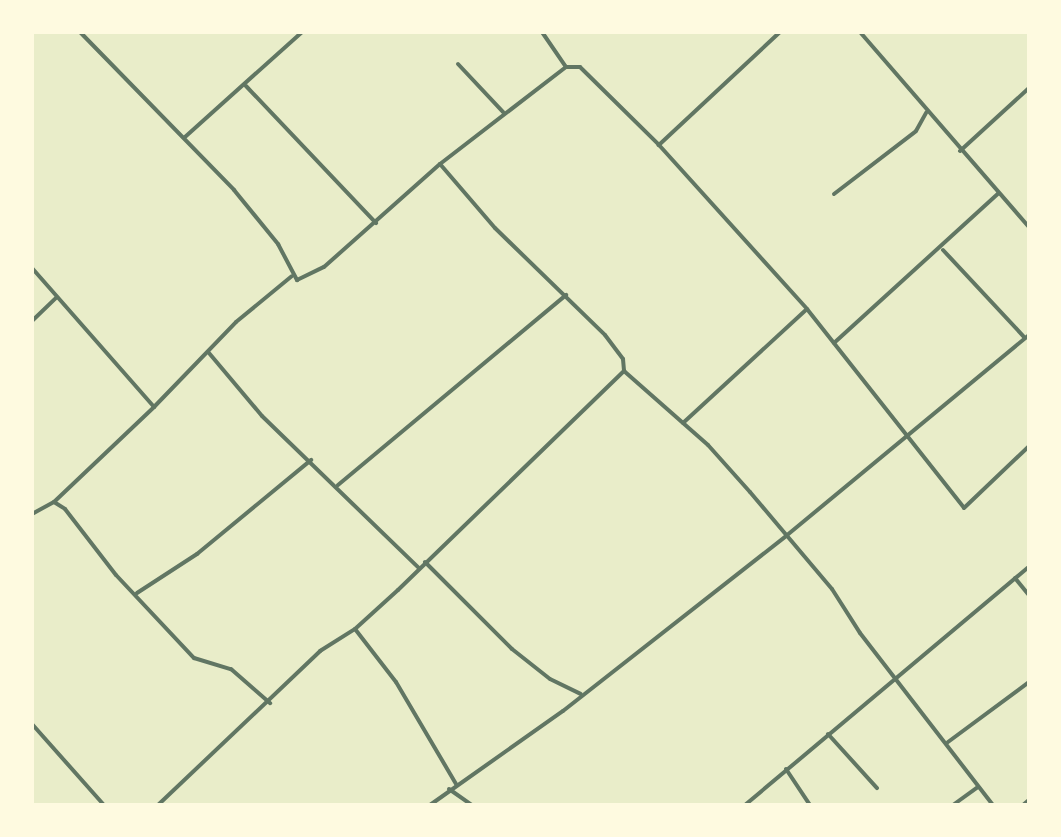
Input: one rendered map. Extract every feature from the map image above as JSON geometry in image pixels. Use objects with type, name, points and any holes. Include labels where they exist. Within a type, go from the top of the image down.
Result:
[{"type":"street","points":[[80,32],[185,137],[258,218],[292,276],[305,280],[376,223],[503,112],[566,67],[580,67],[659,145],[807,309],[964,508],[1029,446]]},
{"type":"street","points":[[185,137],[246,86],[302,32]]},
{"type":"street","points":[[542,32],[566,67]]},
{"type":"street","points":[[659,145],[780,32]]},
{"type":"street","points":[[860,32],[926,113],[1029,227]]},
{"type":"street","points":[[458,64],[503,112]]},
{"type":"street","points":[[246,86],[376,223]]},
{"type":"street","points":[[960,151],[1029,88]]},
{"type":"street","points":[[834,194],[916,131],[926,113]]},
{"type":"street","points":[[440,164],[495,228],[605,335],[623,359],[624,371],[683,423],[832,589],[893,677],[948,742],[993,805]]},
{"type":"street","points":[[834,343],[943,250],[998,194]]},
{"type":"street","points":[[430,805],[581,694],[786,536],[904,435],[1028,336],[943,250]]},
{"type":"street","points":[[32,268],[154,407]]},
{"type":"street","points":[[32,514],[54,502],[209,353],[236,322],[292,276]]},
{"type":"street","points":[[337,486],[566,295]]},
{"type":"street","points":[[32,321],[56,298]]},
{"type":"street","points":[[683,423],[807,309]]},
{"type":"street","points":[[209,353],[262,416],[311,460],[419,568]]},
{"type":"street","points":[[158,805],[270,703],[320,651],[355,629],[624,371]]},
{"type":"street","points":[[137,593],[197,554],[311,460]]},
{"type":"street","points":[[54,502],[194,658],[231,669],[270,703]]},
{"type":"street","points":[[425,562],[512,649],[550,679],[581,694]]},
{"type":"street","points":[[745,805],[893,677],[1029,567]]},
{"type":"street","points":[[1015,578],[1029,595]]},
{"type":"street","points":[[355,629],[396,682],[456,784]]},
{"type":"street","points":[[948,742],[1029,682]]},
{"type":"street","points":[[32,724],[104,805]]},
{"type":"street","points":[[828,734],[877,788]]},
{"type":"street","points":[[786,769],[810,805]]},
{"type":"street","points":[[953,805],[978,787]]},
{"type":"street","points":[[449,789],[472,805]]},
{"type":"street","points":[[1023,805],[1029,800]]}]
